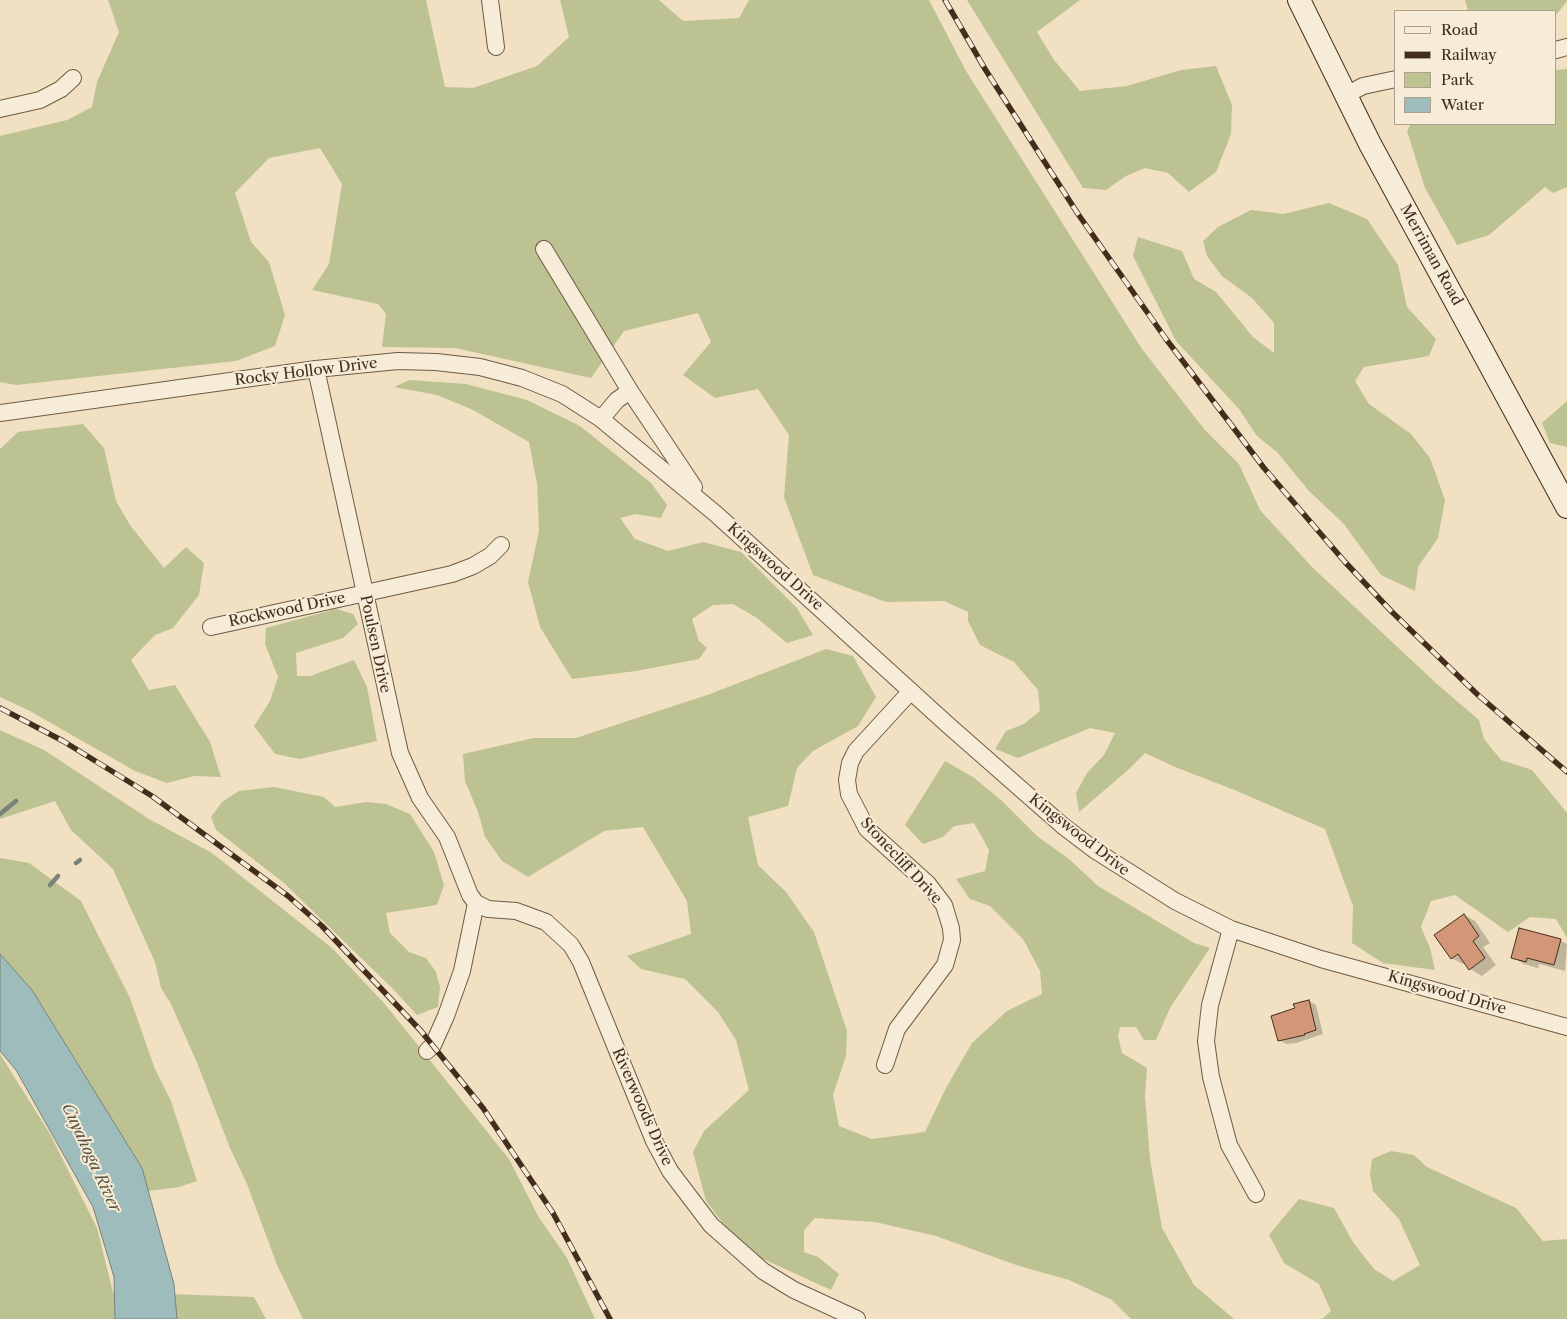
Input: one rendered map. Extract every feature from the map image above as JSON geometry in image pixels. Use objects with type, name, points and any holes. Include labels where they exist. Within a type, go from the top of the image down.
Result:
[{"type":"main road","name":"Merriman Road","points":[[1299,0],[1346,95],[1567,507]]},
{"type":"street","points":[[490,0],[496,47]]},
{"type":"street","points":[[0,109],[40,100],[61,89],[73,78]]},
{"type":"street","points":[[1346,95],[1363,86],[1394,78]]},
{"type":"street","name":"Kingswood Drive","points":[[544,249],[630,391],[705,504]]},
{"type":"street","name":"Rocky Hollow Drive","points":[[0,413],[316,369],[391,361],[436,362],[480,367],[522,378],[562,394],[601,419]]},
{"type":"street","name":"Poulsen Drive","points":[[316,369],[400,753],[420,798],[447,838],[470,896],[476,903]]},
{"type":"street","points":[[601,419],[617,400],[630,391]]},
{"type":"street","name":"Kingswood Drive","points":[[601,419],[705,504],[1056,820],[1096,851],[1175,902],[1231,929],[1322,959],[1567,1027]]},
{"type":"street","name":"Rockwood Drive","points":[[212,627],[452,574],[473,566],[490,556],[500,545]]},
{"type":"street","name":"Stonecliff Drive","points":[[884,1065],[896,1029],[937,978],[947,959],[952,940],[951,928],[944,905],[928,884],[867,828],[857,814],[849,794],[850,763],[856,751],[911,691]]},
{"type":"street","points":[[427,1051],[433,1046],[446,1016],[465,962],[476,903]]},
{"type":"street","name":"Riverwoods Drive","points":[[476,903],[488,909],[516,911],[532,916],[559,932],[570,945],[581,962],[654,1141],[670,1171],[711,1225],[763,1271],[794,1290],[857,1319]]},
{"type":"street","points":[[1231,929],[1210,1005],[1206,1042],[1210,1077],[1229,1145],[1256,1194]]},
{"type":"green space","points":[[108,0],[426,0],[445,87],[473,88],[537,66],[569,37],[560,0],[659,0],[683,21],[739,18],[749,0],[929,0],[966,71],[1142,349],[1204,429],[1239,464],[1260,510],[1312,567],[1437,684],[1479,720],[1484,739],[1501,760],[1532,770],[1567,813],[1567,938],[1556,919],[1530,917],[1508,932],[1455,895],[1431,901],[1421,927],[1430,948],[1435,970],[1383,963],[1352,943],[1353,906],[1325,829],[1145,753],[1079,812],[1076,793],[1087,773],[1104,755],[1115,733],[1090,728],[1018,758],[995,749],[1006,731],[1024,724],[1040,711],[1038,690],[1014,662],[980,645],[968,621],[968,612],[944,601],[886,602],[813,575],[784,497],[789,435],[758,389],[715,398],[683,375],[711,342],[698,313],[624,331],[591,378],[455,348],[382,347],[386,314],[378,304],[312,290],[329,264],[342,184],[320,148],[269,158],[235,193],[251,242],[269,262],[285,315],[275,346],[236,361],[16,385],[0,382],[0,136],[67,120],[92,107],[97,82],[119,32]]},
{"type":"green space","points":[[967,0],[1080,0],[1037,32],[1054,60],[1080,91],[1127,86],[1181,70],[1216,66],[1232,105],[1231,134],[1216,172],[1189,192],[1168,173],[1145,168],[1126,176],[1106,190],[1083,188]]},
{"type":"green space","points":[[1465,0],[1567,0],[1557,14],[1557,10],[1468,10]]},
{"type":"green space","points":[[1567,69],[1567,187],[1553,193],[1545,187],[1489,235],[1457,245],[1425,188],[1407,131],[1410,125],[1557,125],[1557,70]]},
{"type":"green space","points":[[1329,203],[1367,219],[1398,265],[1407,307],[1436,339],[1429,356],[1364,367],[1355,381],[1369,404],[1411,434],[1430,458],[1445,500],[1438,538],[1418,567],[1415,591],[1381,575],[1344,524],[1309,491],[1277,452],[1257,436],[1239,409],[1176,341],[1133,256],[1138,237],[1182,251],[1194,279],[1216,292],[1253,337],[1274,353],[1274,323],[1252,298],[1222,276],[1207,256],[1203,241],[1218,227],[1251,210],[1283,214]]},
{"type":"green space","points":[[410,380],[466,384],[527,400],[580,426],[651,483],[667,505],[661,518],[635,514],[620,518],[635,539],[668,551],[703,542],[741,552],[797,608],[813,635],[787,643],[757,618],[733,604],[713,605],[692,619],[699,641],[707,648],[699,659],[636,671],[572,679],[540,627],[528,582],[539,531],[537,484],[529,442],[473,410],[437,395],[394,387]]},
{"type":"green space","points":[[1567,401],[1567,447],[1550,443],[1542,423]]},
{"type":"green space","points":[[83,424],[104,448],[116,501],[130,525],[164,568],[186,547],[204,563],[199,595],[173,628],[155,635],[131,660],[149,690],[175,685],[210,742],[221,777],[194,776],[167,783],[135,771],[28,710],[0,697],[0,449],[18,432]]},
{"type":"green space","points":[[336,609],[353,614],[358,624],[343,638],[296,653],[297,676],[310,676],[354,660],[367,687],[377,741],[300,759],[275,754],[254,726],[270,701],[278,677],[265,644],[266,628]]},
{"type":"green space","points":[[826,649],[853,656],[876,697],[858,726],[813,751],[797,768],[788,806],[748,817],[758,865],[786,892],[814,932],[847,1031],[846,1056],[833,1095],[839,1126],[872,1139],[925,1132],[946,1088],[972,1043],[1007,1011],[1042,994],[1040,971],[1023,939],[990,906],[970,899],[956,879],[985,871],[989,850],[974,823],[954,826],[943,837],[923,844],[905,825],[945,761],[973,777],[1001,800],[1037,836],[1069,859],[1098,886],[1194,943],[1210,948],[1170,1008],[1156,1040],[1144,1040],[1136,1027],[1120,1027],[1118,1036],[1122,1053],[1147,1068],[1145,1096],[1150,1159],[1162,1228],[1194,1285],[1234,1319],[1131,1319],[1112,1300],[1069,1280],[1019,1266],[936,1236],[875,1222],[815,1218],[804,1230],[804,1252],[818,1257],[839,1274],[831,1290],[761,1258],[725,1226],[706,1201],[693,1152],[704,1131],[749,1090],[736,1040],[718,1012],[685,979],[641,969],[627,956],[691,934],[687,901],[643,827],[604,831],[528,877],[502,861],[485,837],[478,812],[465,781],[463,754],[534,738],[576,738],[710,694]]},
{"type":"green space","points":[[0,730],[44,750],[149,819],[212,853],[332,948],[384,1003],[509,1159],[538,1216],[567,1258],[595,1319],[303,1319],[277,1265],[247,1184],[230,1148],[198,1065],[171,1004],[161,988],[155,962],[113,869],[71,830],[55,801],[0,819]]},
{"type":"green space","points":[[274,787],[324,797],[335,807],[366,802],[386,804],[410,814],[434,852],[444,885],[437,905],[386,913],[390,933],[409,952],[426,958],[436,972],[440,987],[438,1007],[417,1015],[393,989],[284,883],[216,830],[211,817],[222,802],[239,791]]},
{"type":"green space","points":[[0,858],[29,863],[81,901],[130,998],[155,1069],[171,1101],[197,1181],[179,1187],[148,1191],[142,1168],[32,990],[0,954]]},
{"type":"green space","points":[[0,1054],[50,1134],[97,1228],[113,1292],[254,1297],[266,1319],[0,1319]]},
{"type":"green space","points":[[1391,1151],[1414,1155],[1427,1167],[1516,1208],[1543,1241],[1567,1239],[1567,1319],[1322,1319],[1331,1311],[1319,1284],[1284,1263],[1269,1235],[1299,1199],[1334,1208],[1353,1242],[1374,1269],[1393,1281],[1420,1265],[1399,1219],[1373,1191],[1370,1174],[1372,1159]]},
{"type":"water","name":"Cuyahoga River","points":[[0,954],[32,990],[142,1168],[174,1284],[177,1319],[115,1319],[114,1277],[93,1207],[16,1070],[0,1051]]},
{"type":"building","points":[[1464,914],[1479,936],[1473,941],[1485,958],[1469,970],[1458,954],[1451,959],[1434,935]]},
{"type":"building","points":[[1519,928],[1561,939],[1554,965],[1527,958],[1526,962],[1511,958]]},
{"type":"building","points":[[1309,1000],[1316,1030],[1305,1035],[1278,1041],[1271,1016],[1295,1008],[1293,1004]]},
{"type":"waterway","points":[[0,814],[16,801]]},
{"type":"waterway","points":[[76,863],[80,860]]},
{"type":"waterway","points":[[50,885],[58,876]]},
{"type":"railway","points":[[945,0],[985,69],[1078,214],[1166,339],[1264,468],[1345,562],[1392,612],[1478,695],[1567,772]]},
{"type":"railway","points":[[0,708],[63,741],[152,796],[288,896],[322,926],[421,1031],[483,1108],[553,1213],[610,1319]]}]
